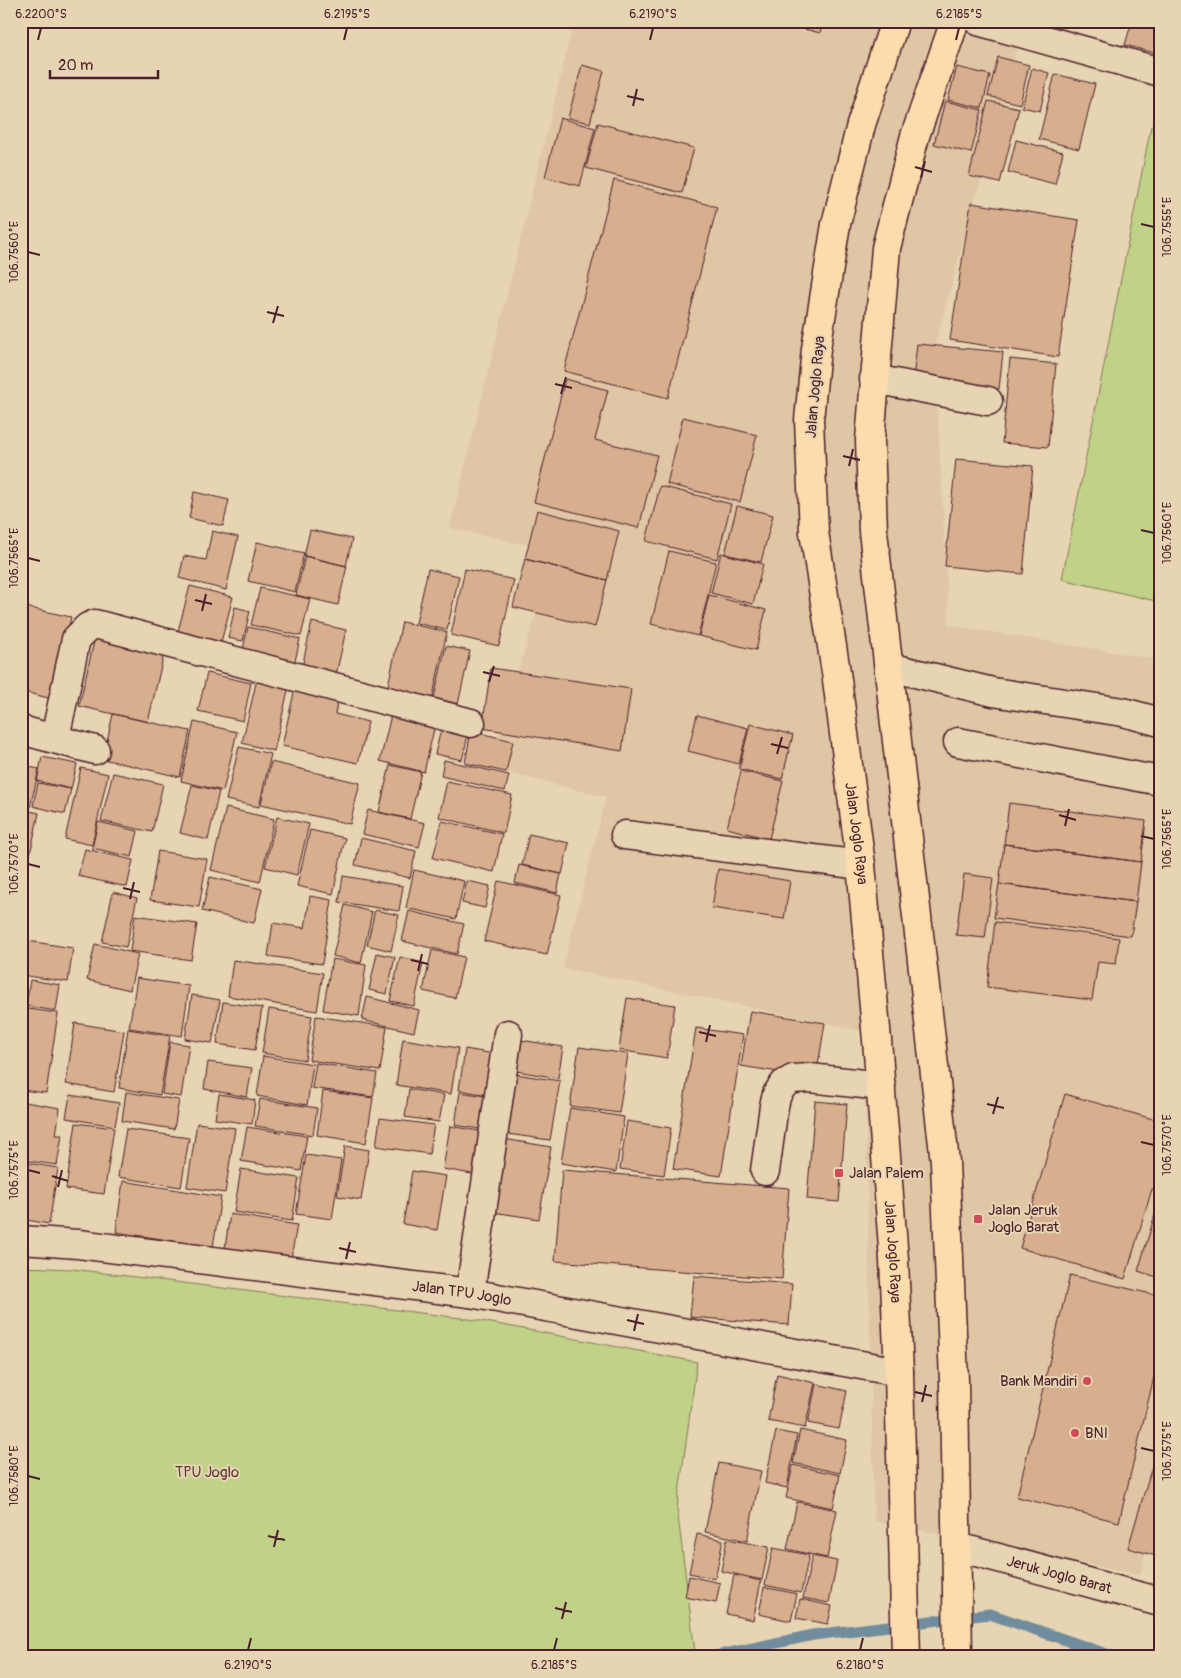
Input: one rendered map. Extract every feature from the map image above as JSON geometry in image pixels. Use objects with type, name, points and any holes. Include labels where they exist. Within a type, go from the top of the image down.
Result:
[{"type":"main road","name":"Jalan Joglo Raya","points":[[895,21],[861,125],[836,224],[816,348],[809,420],[814,532],[836,672],[860,864],[894,1260],[906,1651]]},
{"type":"main road","points":[[955,21],[915,136],[886,248],[870,440],[873,531],[945,1162],[954,1371],[958,1656]]},
{"type":"street","points":[[978,21],[1160,72]]},
{"type":"street","points":[[874,379],[988,400]]},
{"type":"street","points":[[55,738],[76,640],[88,626],[95,624],[471,723]]},
{"type":"street","points":[[890,667],[993,692],[1123,712],[1160,722]]},
{"type":"street","points":[[21,730],[95,750]]},
{"type":"street","points":[[958,742],[1160,781]]},
{"type":"street","points":[[625,835],[860,864]]},
{"type":"street","points":[[470,1293],[508,1034]]},
{"type":"street","points":[[765,1170],[774,1106],[777,1094],[784,1084],[793,1079],[810,1078],[880,1086]]},
{"type":"street","name":"Jalan TPU Joglo","points":[[21,1240],[78,1244],[470,1293],[898,1372]]},
{"type":"street","name":"Jeruk Joglo Barat","points":[[958,1560],[1160,1602]]},
{"type":"shaded area","points":[[574,21],[1025,21],[934,347],[949,625],[1160,660],[1160,1499],[1140,1575],[874,1521],[864,1031],[563,968],[606,797],[489,768],[555,551],[450,528]]},
{"type":"green space","points":[[1151,126],[1160,129],[1160,602],[1062,579]]},
{"type":"green space","name":"TPU Joglo","points":[[21,1267],[72,1269],[476,1320],[697,1362],[677,1508],[695,1652],[667,1657],[21,1657]]},
{"type":"building","points":[[775,21],[823,21],[820,33]]},
{"type":"building","points":[[1132,21],[1160,21],[1160,35],[1155,53],[1125,45]]},
{"type":"building","points":[[998,57],[1029,65],[1020,104],[988,96]]},
{"type":"building","points":[[582,65],[604,71],[590,123],[568,118]]},
{"type":"building","points":[[957,67],[990,75],[982,108],[948,100]]},
{"type":"building","points":[[1032,68],[1049,73],[1040,111],[1022,107]]},
{"type":"building","points":[[1055,74],[1095,84],[1079,149],[1039,139]]},
{"type":"building","points":[[945,101],[982,110],[971,153],[934,144]]},
{"type":"building","points":[[988,101],[1019,108],[1000,183],[969,176]]},
{"type":"building","points":[[560,118],[595,128],[580,186],[545,177]]},
{"type":"building","points":[[598,123],[694,148],[682,193],[586,168]]},
{"type":"building","points":[[1016,140],[1063,152],[1055,184],[1008,172]]},
{"type":"building","points":[[614,180],[717,207],[668,398],[564,371]]},
{"type":"building","points":[[971,203],[1079,220],[1058,357],[950,340]]},
{"type":"building","points":[[917,344],[1003,352],[999,389],[913,380]]},
{"type":"building","points":[[1010,359],[1056,364],[1048,447],[1002,443]]},
{"type":"building","points":[[565,379],[608,390],[595,440],[657,455],[639,528],[534,502]]},
{"type":"building","points":[[683,417],[757,435],[740,502],[667,484]]},
{"type":"building","points":[[956,459],[1033,466],[1023,574],[945,566]]},
{"type":"building","points":[[660,486],[731,504],[717,559],[646,541]]},
{"type":"building","points":[[194,492],[229,500],[223,526],[189,518]]},
{"type":"building","points":[[737,506],[773,515],[761,562],[725,554]]},
{"type":"building","points":[[537,510],[619,531],[607,580],[525,559]]},
{"type":"building","points":[[310,530],[352,539],[346,566],[304,556]]},
{"type":"building","points":[[212,531],[238,537],[226,590],[179,578],[184,556],[206,560]]},
{"type":"building","points":[[257,542],[304,553],[295,592],[248,581]]},
{"type":"building","points":[[669,551],[716,562],[698,636],[651,624]]},
{"type":"building","points":[[721,553],[763,564],[753,604],[711,593]]},
{"type":"building","points":[[305,556],[347,566],[338,605],[296,595]]},
{"type":"building","points":[[525,559],[607,580],[595,627],[513,607]]},
{"type":"building","points":[[428,569],[459,576],[447,630],[416,623]]},
{"type":"building","points":[[465,569],[514,580],[499,646],[451,635]]},
{"type":"building","points":[[190,586],[233,597],[221,642],[178,631]]},
{"type":"building","points":[[260,588],[310,599],[301,636],[251,625]]},
{"type":"building","points":[[709,595],[766,610],[756,650],[699,636]]},
{"type":"building","points":[[21,606],[71,617],[52,699],[21,691]]},
{"type":"building","points":[[235,607],[250,611],[243,641],[228,638]]},
{"type":"building","points":[[312,622],[346,630],[334,684],[300,676]]},
{"type":"building","points":[[402,622],[447,632],[432,700],[387,690]]},
{"type":"building","points":[[248,627],[300,639],[293,670],[241,658]]},
{"type":"building","points":[[96,633],[165,649],[148,722],[79,706]]},
{"type":"building","points":[[446,646],[470,651],[458,704],[434,698]]},
{"type":"building","points":[[491,668],[631,689],[622,751],[482,728]]},
{"type":"building","points":[[207,673],[251,683],[243,721],[198,711]]},
{"type":"building","points":[[257,679],[289,686],[274,751],[242,743]]},
{"type":"building","points":[[295,688],[338,698],[335,714],[368,722],[358,763],[282,746]]},
{"type":"building","points":[[113,714],[190,731],[180,777],[103,759]]},
{"type":"building","points":[[391,715],[435,725],[424,772],[380,761]]},
{"type":"building","points":[[697,715],[748,728],[739,764],[688,751]]},
{"type":"building","points":[[443,721],[470,727],[462,760],[435,754]]},
{"type":"building","points":[[194,722],[237,732],[223,791],[181,781]]},
{"type":"building","points":[[750,724],[793,735],[782,779],[739,769]]},
{"type":"building","points":[[471,731],[513,741],[506,772],[465,763]]},
{"type":"building","points":[[239,747],[271,754],[259,807],[226,800]]},
{"type":"building","points":[[42,757],[77,764],[71,789],[37,781]]},
{"type":"building","points":[[444,760],[509,775],[505,791],[441,776]]},
{"type":"building","points":[[271,762],[360,783],[350,824],[261,804]]},
{"type":"building","points":[[21,765],[39,769],[30,808],[21,806]]},
{"type":"building","points":[[390,765],[421,772],[410,819],[379,812]]},
{"type":"building","points":[[81,768],[108,774],[92,845],[65,839]]},
{"type":"building","points":[[741,771],[783,781],[769,839],[727,828]]},
{"type":"building","points":[[113,773],[163,784],[152,832],[101,821]]},
{"type":"building","points":[[447,781],[512,795],[504,833],[439,817]]},
{"type":"building","points":[[38,783],[71,789],[65,814],[33,806]]},
{"type":"building","points":[[192,785],[219,791],[208,840],[180,833]]},
{"type":"building","points":[[1009,803],[1146,821],[1141,862],[1004,844]]},
{"type":"building","points":[[226,808],[274,819],[260,882],[211,870]]},
{"type":"building","points":[[21,809],[39,813],[27,868],[21,867]]},
{"type":"building","points":[[368,810],[425,823],[419,847],[362,834]]},
{"type":"building","points":[[277,817],[309,824],[297,875],[265,867]]},
{"type":"building","points":[[442,821],[502,834],[494,872],[433,858]]},
{"type":"building","points":[[98,822],[138,831],[132,857],[92,848]]},
{"type":"building","points":[[310,830],[345,838],[333,894],[297,886]]},
{"type":"building","points":[[529,834],[569,843],[562,874],[522,865]]},
{"type":"building","points":[[361,838],[416,851],[410,878],[355,865]]},
{"type":"building","points":[[1004,844],[1141,862],[1136,902],[999,884]]},
{"type":"building","points":[[85,849],[133,860],[127,887],[78,876]]},
{"type":"building","points":[[158,851],[207,859],[199,907],[150,900]]},
{"type":"building","points":[[519,865],[561,874],[557,893],[515,883]]},
{"type":"building","points":[[718,869],[790,881],[784,919],[712,908]]},
{"type":"building","points":[[414,870],[464,881],[456,919],[406,908]]},
{"type":"building","points":[[964,874],[993,878],[985,938],[956,935]]},
{"type":"building","points":[[343,876],[403,886],[399,911],[339,902]]},
{"type":"building","points":[[210,877],[262,889],[254,923],[202,911]]},
{"type":"building","points":[[467,881],[490,886],[485,908],[462,903]]},
{"type":"building","points":[[498,881],[561,895],[547,955],[484,941]]},
{"type":"building","points":[[999,884],[1136,902],[1131,936],[994,918]]},
{"type":"building","points":[[113,892],[137,898],[126,947],[102,942]]},
{"type":"building","points":[[310,896],[332,900],[322,964],[268,956],[273,923],[305,928]]},
{"type":"building","points":[[345,905],[372,912],[361,963],[333,956]]},
{"type":"building","points":[[375,910],[399,915],[391,951],[367,945]]},
{"type":"building","points":[[409,911],[464,924],[457,954],[402,941]]},
{"type":"building","points":[[135,915],[197,924],[191,960],[130,951]]},
{"type":"building","points":[[995,922],[1119,938],[1116,964],[1098,962],[1092,1000],[987,987]]},
{"type":"building","points":[[21,940],[73,948],[68,982],[21,975]]},
{"type":"building","points":[[95,944],[138,954],[130,990],[87,980]]},
{"type":"building","points":[[432,950],[464,957],[455,998],[423,991]]},
{"type":"building","points":[[377,953],[395,957],[387,994],[369,990]]},
{"type":"building","points":[[400,957],[423,963],[414,1006],[390,1001]]},
{"type":"building","points":[[332,959],[366,965],[359,1016],[323,1010]]},
{"type":"building","points":[[233,960],[323,973],[317,1011],[228,996]]},
{"type":"building","points":[[137,978],[189,986],[182,1036],[129,1028]]},
{"type":"building","points":[[30,980],[60,985],[56,1011],[26,1006]]},
{"type":"building","points":[[192,995],[220,1000],[212,1043],[185,1039]]},
{"type":"building","points":[[367,997],[419,1010],[414,1032],[362,1020]]},
{"type":"building","points":[[627,998],[675,1005],[667,1058],[619,1050]]},
{"type":"building","points":[[223,1002],[262,1008],[255,1050],[217,1044]]},
{"type":"building","points":[[21,1008],[58,1013],[46,1093],[21,1090]]},
{"type":"building","points":[[269,1009],[312,1016],[305,1060],[262,1053]]},
{"type":"building","points":[[750,1011],[825,1023],[816,1078],[741,1066]]},
{"type":"building","points":[[316,1016],[387,1027],[380,1071],[309,1060]]},
{"type":"building","points":[[75,1023],[124,1031],[114,1092],[66,1084]]},
{"type":"building","points":[[696,1028],[743,1035],[721,1176],[673,1169]]},
{"type":"building","points":[[128,1029],[170,1036],[160,1095],[119,1088]]},
{"type":"building","points":[[509,1038],[563,1047],[558,1078],[504,1069]]},
{"type":"building","points":[[403,1039],[458,1048],[451,1094],[396,1085]]},
{"type":"building","points":[[170,1042],[189,1045],[181,1097],[162,1094]]},
{"type":"building","points":[[579,1047],[628,1054],[619,1113],[570,1106]]},
{"type":"building","points":[[465,1049],[500,1055],[493,1096],[459,1090]]},
{"type":"building","points":[[263,1056],[313,1064],[307,1105],[257,1096]]},
{"type":"building","points":[[208,1062],[252,1068],[247,1097],[204,1089]]},
{"type":"building","points":[[316,1063],[377,1073],[373,1097],[312,1088]]},
{"type":"building","points":[[509,1073],[560,1081],[550,1140],[500,1133]]},
{"type":"building","points":[[409,1089],[444,1095],[439,1122],[405,1117]]},
{"type":"building","points":[[323,1091],[373,1098],[366,1143],[317,1135]]},
{"type":"building","points":[[126,1092],[179,1100],[174,1129],[122,1121]]},
{"type":"building","points":[[460,1092],[497,1098],[492,1131],[455,1125]]},
{"type":"building","points":[[219,1094],[255,1100],[252,1124],[215,1119]]},
{"type":"building","points":[[1065,1094],[1160,1121],[1160,1191],[1152,1189],[1125,1279],[1020,1248]]},
{"type":"building","points":[[70,1095],[119,1103],[115,1126],[66,1118]]},
{"type":"building","points":[[260,1099],[317,1108],[313,1135],[255,1126]]},
{"type":"building","points":[[815,1101],[847,1104],[839,1202],[807,1199]]},
{"type":"building","points":[[25,1102],[60,1108],[56,1135],[62,1135],[57,1165],[21,1160],[21,1123]]},
{"type":"building","points":[[570,1108],[624,1117],[616,1172],[561,1163]]},
{"type":"building","points":[[380,1118],[434,1125],[429,1154],[376,1146]]},
{"type":"building","points":[[627,1121],[671,1128],[664,1175],[620,1169]]},
{"type":"building","points":[[76,1123],[114,1128],[104,1194],[66,1189]]},
{"type":"building","points":[[197,1123],[235,1128],[225,1193],[187,1187]]},
{"type":"building","points":[[450,1126],[485,1132],[478,1175],[443,1169]]},
{"type":"building","points":[[247,1127],[307,1136],[301,1171],[241,1161]]},
{"type":"building","points":[[126,1129],[189,1138],[181,1187],[118,1177]]},
{"type":"building","points":[[498,1138],[551,1147],[539,1219],[486,1211]]},
{"type":"building","points":[[345,1146],[369,1150],[361,1200],[337,1196]]},
{"type":"building","points":[[306,1155],[341,1160],[332,1219],[296,1214]]},
{"type":"building","points":[[21,1162],[58,1168],[49,1224],[21,1219]]},
{"type":"building","points":[[241,1169],[299,1178],[292,1221],[234,1212]]},
{"type":"building","points":[[562,1170],[789,1188],[782,1279],[555,1261]]},
{"type":"building","points":[[412,1171],[446,1176],[437,1230],[403,1224]]},
{"type":"building","points":[[123,1181],[221,1197],[213,1247],[116,1232]]},
{"type":"building","points":[[1160,1198],[1160,1278],[1138,1271]]},
{"type":"building","points":[[230,1214],[297,1225],[291,1258],[225,1248]]},
{"type":"building","points":[[1070,1275],[1160,1296],[1160,1352],[1119,1522],[1017,1497]]},
{"type":"building","points":[[694,1276],[792,1284],[789,1325],[690,1317]]},
{"type":"building","points":[[777,1374],[815,1383],[805,1428],[768,1421]]},
{"type":"building","points":[[816,1384],[847,1391],[839,1429],[808,1423]]},
{"type":"building","points":[[800,1430],[847,1440],[840,1473],[793,1463]]},
{"type":"building","points":[[776,1431],[797,1435],[787,1488],[765,1483]]},
{"type":"building","points":[[1160,1439],[1160,1557],[1128,1548]]},
{"type":"building","points":[[719,1463],[761,1471],[747,1541],[705,1532]]},
{"type":"building","points":[[793,1465],[840,1475],[833,1508],[786,1498]]},
{"type":"building","points":[[797,1502],[837,1510],[827,1558],[787,1549]]},
{"type":"building","points":[[697,1534],[723,1540],[715,1579],[689,1573]]},
{"type":"building","points":[[727,1539],[769,1547],[762,1580],[721,1571]]},
{"type":"building","points":[[773,1548],[809,1555],[801,1593],[765,1585]]},
{"type":"building","points":[[812,1556],[837,1561],[829,1603],[803,1598]]},
{"type":"building","points":[[734,1575],[761,1581],[753,1620],[726,1614]]},
{"type":"building","points":[[689,1576],[720,1583],[716,1603],[685,1597]]},
{"type":"building","points":[[764,1587],[797,1594],[791,1621],[759,1614]]},
{"type":"building","points":[[800,1599],[832,1606],[828,1624],[796,1618]]},
{"type":"waterway","points":[[711,1657],[813,1635],[990,1614],[1115,1657]]},
{"type":"place","name":"Jalan Palem","points":[[839,1173]]},
{"type":"place","name":"Jalan Jeruk Joglo Barat","points":[[978,1219]]},
{"type":"place","name":"Bank Mandiri","points":[[1087,1381]]},
{"type":"place","name":"BNI","points":[[1075,1433]]}]
